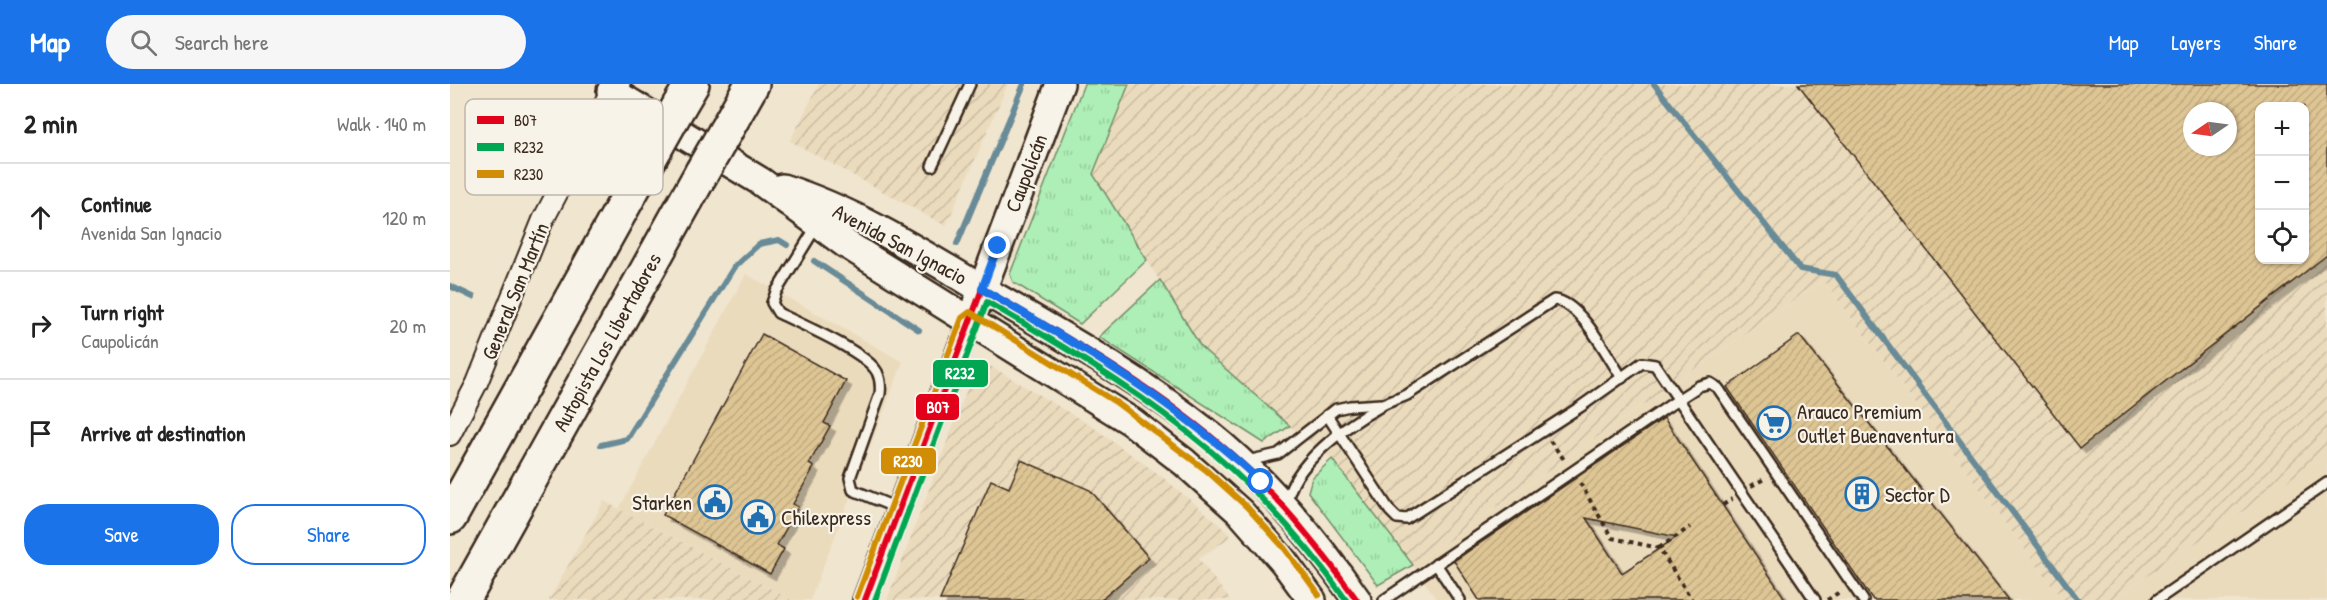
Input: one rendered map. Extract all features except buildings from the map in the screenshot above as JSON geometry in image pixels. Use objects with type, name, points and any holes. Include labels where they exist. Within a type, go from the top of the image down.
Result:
[{"type":"highway","name":"Autopista Los Libertadores","points":[[463,600],[752,84]]},
{"type":"highway","points":[[663,135],[686,95]]},
{"type":"highway","points":[[450,517],[629,195]]},
{"type":"main road","name":"Caupolicán","points":[[970,321],[1060,84]]},
{"type":"main road","name":"Avenida San Ignacio","points":[[614,88],[631,99]]},
{"type":"main road","name":"Avenida San Ignacio","points":[[663,119],[760,181],[818,225],[1132,422],[1202,477],[1263,537],[1312,600]]},
{"type":"main road","name":"Avenida San Ignacio","points":[[760,181],[850,215],[1056,332],[1178,411],[1239,462],[1287,509],[1357,600]]},
{"type":"main road","points":[[1041,364],[1041,346],[1056,332]]},
{"type":"street","name":"General San Martín","points":[[450,435],[477,383],[543,220],[556,195]]},
{"type":"street","name":"Caupolicán","points":[[866,600],[970,321]]},
{"type":"lane","points":[[932,166],[970,84]]},
{"type":"lane","points":[[818,225],[776,292],[772,303],[778,313],[865,358],[876,370],[882,382],[880,394],[850,478],[853,490],[860,495],[900,509]]},
{"type":"lane","points":[[1287,509],[1291,485],[1340,433],[1384,404],[1407,395],[1554,300],[1563,300],[1576,310],[1622,378]]},
{"type":"lane","points":[[1328,415],[1390,511],[1397,518],[1406,519],[1642,363],[1655,365],[1815,600]]},
{"type":"lane","points":[[1384,600],[1679,399],[1704,384],[1710,383],[1718,388],[1863,600]]},
{"type":"lane","points":[[1239,462],[1278,454],[1328,415],[1350,406],[1384,404]]},
{"type":"lane","points":[[2157,600],[2327,483]]},
{"type":"lane","points":[[1436,564],[1460,600]]},
{"type":"path","points":[[1542,431],[1572,471],[1612,538],[1659,548],[1692,600]]},
{"type":"path","points":[[1659,548],[1690,527]]},
{"type":"shaded area","points":[[819,84],[1008,84],[946,226],[790,141]]},
{"type":"shaded area","points":[[1129,84],[2327,84],[2327,454],[2112,600],[2063,600],[1823,280],[1413,565],[1332,459],[1290,426],[1201,347],[1093,174]]},
{"type":"shaded area","points":[[746,274],[903,362],[810,600],[792,600],[619,509]]},
{"type":"shaded area","name":"Arauco Premium Outlet Buenaventura","points":[[1823,280],[2063,600],[1437,600],[1413,565]]},
{"type":"shaded area","points":[[989,365],[1093,427],[1161,476],[1217,522],[1231,536],[1199,559],[1230,600],[887,600],[975,368]]},
{"type":"shaded area","points":[[2327,453],[2327,600],[2112,600]]},
{"type":"shaded area","points":[[604,501],[619,509],[792,600],[549,600]]},
{"type":"green space","points":[[1084,84],[1129,84],[1093,174],[1147,260],[1080,324],[1013,282],[1010,274]]},
{"type":"green space","points":[[1160,280],[1201,347],[1290,426],[1264,443],[1099,337]]},
{"type":"green space","points":[[1332,459],[1413,565],[1378,585],[1308,492],[1312,478]]},
{"type":"waterway","points":[[957,244],[1024,84]]},
{"type":"waterway","points":[[1654,84],[1800,269],[1836,275],[2078,600]]},
{"type":"waterway","points":[[601,445],[627,439],[734,267],[759,244],[779,240],[787,245]]},
{"type":"waterway","points":[[814,261],[919,330]]},
{"type":"waterway","points":[[450,286],[473,297]]},
{"type":"transit line","name":"B07","points":[[865,600],[982,289],[1143,386],[1232,455],[1283,506],[1329,561],[1357,600]]},
{"type":"transit line","name":"R232","points":[[875,600],[987,302],[1091,364],[1184,429],[1227,465],[1268,505],[1308,550],[1346,600]]},
{"type":"transit line","name":"R230","points":[[857,597],[962,318],[970,312],[1117,403],[1206,470],[1247,507],[1285,549],[1319,595]]},
{"type":"place","name":"Arauco Premium Outlet Buenaventura","points":[[1774,423]]},
{"type":"place","name":"Sector D","points":[[1862,494]]},
{"type":"place","name":"Starken","points":[[715,502]]},
{"type":"place","name":"Chilexpress","points":[[758,517]]},
{"type":"route","points":[[998,246],[982,289],[1149,390],[1207,433],[1261,482]]}]
